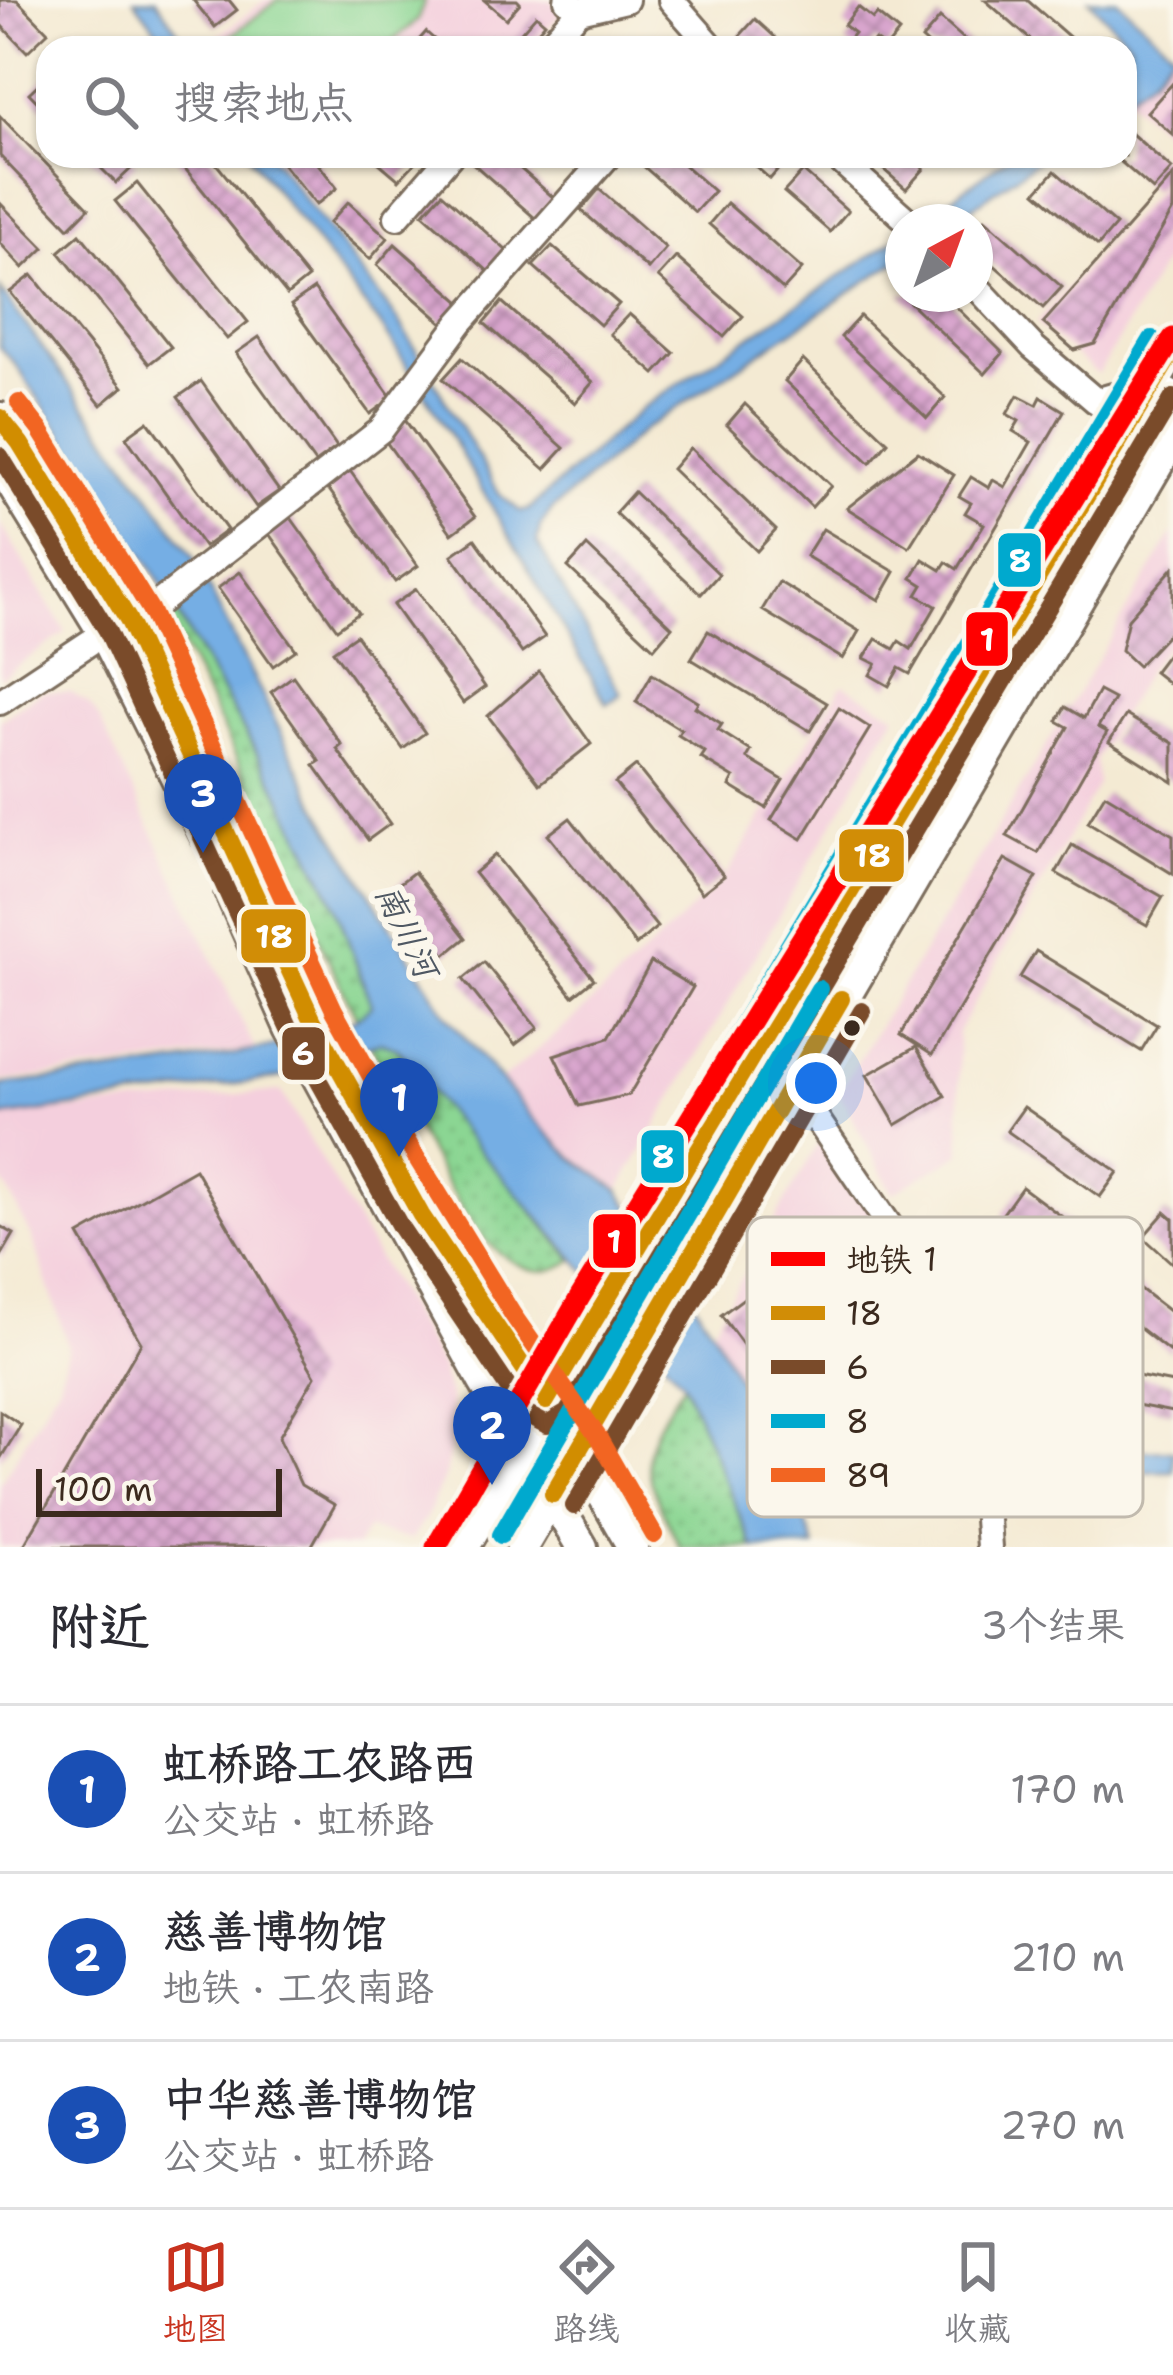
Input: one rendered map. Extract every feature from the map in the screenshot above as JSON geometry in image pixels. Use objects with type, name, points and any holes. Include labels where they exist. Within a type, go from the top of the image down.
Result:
[{"type":"main road","points":[[464,1547],[659,1210],[1164,389],[1173,351]]},
{"type":"main road","points":[[0,418],[43,480],[116,626],[211,848],[483,1380],[582,1547]]},
{"type":"main road","points":[[522,1547],[1173,439]]},
{"type":"main road","points":[[0,464],[116,626]]},
{"type":"main road","points":[[327,1070],[577,1449],[633,1547]]},
{"type":"street","points":[[554,36],[573,5],[626,0]]},
{"type":"street","points":[[671,0],[700,36]]},
{"type":"street","points":[[397,217],[440,168]]},
{"type":"street","points":[[0,702],[211,566],[381,430],[460,323],[597,168]]},
{"type":"street","points":[[849,168],[889,204]]},
{"type":"street","points":[[993,305],[1096,401],[1164,389]]},
{"type":"street","points":[[793,1084],[884,1217]]},
{"type":"street","points":[[987,1517],[989,1547]]},
{"type":"shaded area","points":[[265,0],[551,0],[563,11],[541,36],[218,36]]},
{"type":"shaded area","points":[[1173,53],[1173,139],[1137,108],[1137,87]]},
{"type":"shaded area","points":[[1173,172],[1173,247],[1098,374],[1036,323]]},
{"type":"shaded area","points":[[0,523],[66,632],[0,678]]},
{"type":"shaded area","points":[[1173,533],[1173,638],[1149,667],[1095,760],[1098,784],[958,1032],[961,1153],[893,1193],[839,1093]]},
{"type":"shaded area","points":[[843,684],[896,715],[619,1190],[571,1156],[499,1082],[724,879]]},
{"type":"shaded area","points":[[43,691],[71,692],[99,718],[255,1049],[0,1081],[0,720]]},
{"type":"shaded area","points":[[281,1091],[439,1363],[450,1397],[453,1434],[445,1475],[426,1518],[411,1540],[367,1529],[356,1547],[0,1547],[0,1484],[59,1383],[68,1346],[33,1239],[0,1176],[0,1116]]},
{"type":"shaded area","points":[[822,1137],[875,1217],[776,1217]]},
{"type":"shaded area","points":[[747,1269],[747,1396],[712,1330]]},
{"type":"green space","points":[[278,0],[425,0],[417,21],[399,36],[231,36]]},
{"type":"green space","points":[[171,603],[273,781],[335,903],[363,983],[402,1056],[573,1260],[542,1271],[512,1262],[483,1237],[450,1190],[318,936],[167,617]]},
{"type":"green space","points":[[684,1383],[753,1547],[680,1547],[657,1498],[650,1480],[650,1448]]},
{"type":"water","points":[[134,0],[156,0],[182,36],[161,36]]},
{"type":"water","points":[[1089,0],[1117,0],[1173,51],[1137,89],[1137,36],[1123,36]]},
{"type":"water","points":[[258,168],[280,168],[399,321],[501,496],[520,511],[528,510],[644,407],[885,246],[885,269],[645,429],[552,510],[540,527],[537,542],[621,694],[607,704],[384,330]]},
{"type":"water","points":[[993,168],[1027,168],[977,204],[944,204]]},
{"type":"water","points":[[0,289],[192,554],[322,815],[447,1016],[534,1120],[571,1156],[619,1190],[712,1330],[747,1396],[747,1517],[804,1517],[815,1547],[753,1547],[684,1383],[464,1133],[397,1048],[380,1042],[278,1078],[0,1117],[0,1085],[256,1050],[348,1022],[371,1005],[335,903],[273,781],[154,572],[0,347]]},
{"type":"water","points":[[1173,1450],[1173,1471],[1143,1472],[1143,1451]]},
{"type":"building","points":[[0,0],[17,0],[48,32],[36,36],[36,43],[27,52],[0,24]]},
{"type":"building","points":[[193,0],[229,0],[237,10],[215,27]]},
{"type":"building","points":[[484,0],[517,0],[520,3],[506,19]]},
{"type":"building","points":[[985,0],[1027,0],[1068,36],[1026,36]]},
{"type":"building","points":[[858,7],[873,19],[877,14],[899,32],[896,36],[852,36],[854,33],[844,25]]},
{"type":"building","points":[[536,15],[545,23],[534,36],[518,36]]},
{"type":"building","points":[[940,18],[960,36],[925,36]]},
{"type":"building","points":[[755,19],[774,36],[740,36]]},
{"type":"building","points":[[1173,83],[1173,135],[1147,112]]},
{"type":"building","points":[[0,116],[36,153],[36,168],[50,168],[89,208],[69,228],[0,156]]},
{"type":"building","points":[[1137,138],[1172,169],[1153,190],[1128,168],[1137,168]]},
{"type":"building","points":[[101,168],[132,168],[116,183]]},
{"type":"building","points":[[185,168],[220,168],[308,278],[287,295]]},
{"type":"building","points":[[286,168],[321,168],[337,188],[316,205]]},
{"type":"building","points":[[385,168],[410,168],[399,180]]},
{"type":"building","points":[[478,168],[520,168],[554,198],[536,219]]},
{"type":"building","points":[[646,168],[688,168],[714,191],[695,212]]},
{"type":"building","points":[[758,168],[779,168],[770,179]]},
{"type":"building","points":[[882,168],[923,168],[906,189]]},
{"type":"building","points":[[803,171],[848,211],[830,232],[784,192]]},
{"type":"building","points":[[1055,171],[1116,225],[1098,246],[1036,192]]},
{"type":"building","points":[[1173,176],[1173,210],[1095,344],[1074,350],[1043,323]]},
{"type":"building","points":[[137,183],[248,322],[227,339],[115,201]]},
{"type":"building","points":[[599,189],[666,248],[648,269],[581,210]]},
{"type":"building","points":[[442,193],[508,252],[490,273],[423,214]]},
{"type":"building","points":[[348,202],[388,238],[370,259],[329,223]]},
{"type":"building","points":[[0,203],[44,248],[23,268],[0,243]]},
{"type":"building","points":[[727,203],[802,269],[783,290],[709,224]]},
{"type":"building","points":[[993,226],[1062,287],[1043,308],[993,264]]},
{"type":"building","points":[[80,234],[171,347],[149,364],[59,252]]},
{"type":"building","points":[[395,244],[462,303],[444,324],[377,265]]},
{"type":"building","points":[[552,246],[619,304],[600,325],[533,266]]},
{"type":"building","points":[[676,257],[743,316],[724,337],[658,277]]},
{"type":"building","points":[[32,275],[123,387],[101,405],[10,292]]},
{"type":"building","points":[[314,289],[392,398],[370,414],[291,305]]},
{"type":"building","points":[[502,302],[593,382],[575,403],[484,323]]},
{"type":"building","points":[[920,312],[961,312],[1003,353],[985,374]]},
{"type":"building","points":[[629,314],[674,353],[655,374],[610,334]]},
{"type":"building","points":[[860,316],[945,397],[927,418],[841,337]]},
{"type":"building","points":[[259,337],[337,447],[315,463],[236,353]]},
{"type":"building","points":[[462,358],[564,448],[545,469],[443,379]]},
{"type":"building","points":[[803,360],[888,442],[870,463],[785,381]]},
{"type":"building","points":[[201,381],[279,491],[256,507],[178,397]]},
{"type":"building","points":[[1018,395],[1037,405],[1041,397],[1064,411],[910,674],[899,668],[889,686],[870,675],[876,664],[864,658],[876,639],[894,649],[899,641],[911,649],[936,606],[917,595],[923,585],[912,578],[923,559],[941,570],[946,562],[957,569],[984,524],[965,513],[971,503],[959,496],[971,477],[989,488],[993,480],[1005,487],[1031,442],[1013,431],[1019,421],[1007,414]]},
{"type":"building","points":[[745,404],[831,486],[812,507],[727,425]]},
{"type":"building","points":[[405,420],[475,517],[452,534],[382,436]]},
{"type":"building","points":[[148,421],[227,530],[204,547],[126,437]]},
{"type":"building","points":[[690,448],[776,530],[757,551],[672,469]]},
{"type":"building","points":[[918,452],[954,475],[909,547],[847,508]]},
{"type":"building","points":[[348,468],[418,566],[395,582],[325,484]]},
{"type":"building","points":[[634,492],[719,574],[701,594],[615,513]]},
{"type":"building","points":[[289,515],[359,613],[337,629],[267,531]]},
{"type":"building","points":[[823,529],[895,572],[879,600],[806,556]]},
{"type":"building","points":[[475,539],[545,637],[522,653],[452,555]]},
{"type":"building","points":[[587,546],[672,627],[654,648],[568,567]]},
{"type":"building","points":[[1173,568],[1173,629],[1138,666],[1121,650],[1128,619]]},
{"type":"building","points":[[240,572],[296,650],[273,666],[218,588]]},
{"type":"building","points":[[779,582],[859,631],[843,659],[762,610]]},
{"type":"building","points":[[416,589],[485,687],[463,703],[393,605]]},
{"type":"building","points":[[708,631],[827,703],[810,731],[691,659]]},
{"type":"building","points":[[356,635],[425,733],[403,749],[333,651]]},
{"type":"building","points":[[1173,647],[1173,687],[1154,672]]},
{"type":"building","points":[[539,671],[591,744],[540,784],[488,716]]},
{"type":"building","points":[[652,674],[698,702],[695,707],[722,724],[718,730],[751,751],[747,758],[783,780],[766,808],[730,786],[734,778],[701,758],[705,752],[678,735],[681,730],[636,702]]},
{"type":"building","points":[[293,676],[390,824],[368,840],[314,765],[320,761],[271,692]]},
{"type":"building","points":[[1099,691],[1114,699],[1098,727],[1107,732],[1038,853],[1007,836],[1068,727],[1057,721],[1065,707],[1084,718]]},
{"type":"building","points":[[839,708],[870,728],[802,839],[771,820]]},
{"type":"building","points":[[1126,715],[1173,743],[1173,782],[1109,742]]},
{"type":"building","points":[[636,766],[724,876],[702,893],[615,783]]},
{"type":"building","points":[[1105,794],[1173,835],[1173,874],[1088,822]]},
{"type":"building","points":[[570,818],[657,927],[636,945],[548,835]]},
{"type":"building","points":[[1072,845],[1163,897],[1147,925],[1056,873]]},
{"type":"building","points":[[495,855],[594,979],[573,996],[474,873]]},
{"type":"building","points":[[1005,859],[1037,877],[932,1055],[901,1035]]},
{"type":"building","points":[[414,872],[466,938],[445,955],[392,889]]},
{"type":"building","points":[[1036,951],[1157,1025],[1141,1051],[1020,977]]},
{"type":"building","points":[[484,962],[537,1028],[515,1045],[463,979]]},
{"type":"building","points":[[651,962],[693,987],[629,1095],[579,1106],[554,1055],[609,1037]]},
{"type":"building","points":[[916,1047],[945,1096],[896,1125],[867,1075]]},
{"type":"building","points":[[1024,1107],[1118,1172],[1100,1197],[1007,1131]]},
{"type":"building","points":[[195,1169],[315,1376],[279,1437],[301,1485],[335,1505],[311,1547],[23,1547],[141,1343],[79,1235]]},
{"type":"building","points":[[1022,1187],[1062,1217],[1005,1217]]},
{"type":"building","points":[[1165,1212],[1173,1219],[1173,1264],[1143,1237]]},
{"type":"building","points":[[0,1226],[14,1234],[0,1258]]},
{"type":"building","points":[[1143,1291],[1173,1314],[1170,1352],[1143,1331]]},
{"type":"building","points":[[747,1296],[747,1350],[721,1315]]},
{"type":"building","points":[[1143,1377],[1173,1383],[1172,1412],[1143,1406]]},
{"type":"building","points":[[0,1411],[21,1425],[0,1459]]},
{"type":"metro line","name":"1","points":[[436,1547],[580,1297],[1173,338]]},
{"type":"transit line","name":"8","points":[[443,1535],[579,1296],[1152,339]]},
{"type":"transit line","name":"18","points":[[0,418],[128,619],[313,1021],[421,1215],[546,1401],[1173,351]]},
{"type":"transit line","name":"6","points":[[0,456],[107,630],[292,1033],[401,1228],[526,1414],[547,1425],[567,1413],[1173,398]]},
{"type":"transit line","name":"89","points":[[19,403],[150,609],[334,1010],[413,1152],[513,1315],[598,1437],[654,1535]]},
{"type":"transit line","name":"8","points":[[501,1535],[819,989]]},
{"type":"transit line","name":"18","points":[[553,1494],[841,999]]},
{"type":"transit line","name":"6","points":[[574,1506],[862,1011]]},
{"type":"place","name":"中华慈善博物馆","points":[[203,853]]},
{"type":"place","name":"虹桥路工农路西","points":[[399,1157]]},
{"type":"place","name":"慈善博物馆","points":[[492,1485]]},
{"type":"water label","name":"南川河","points":[[407,931]]}]
